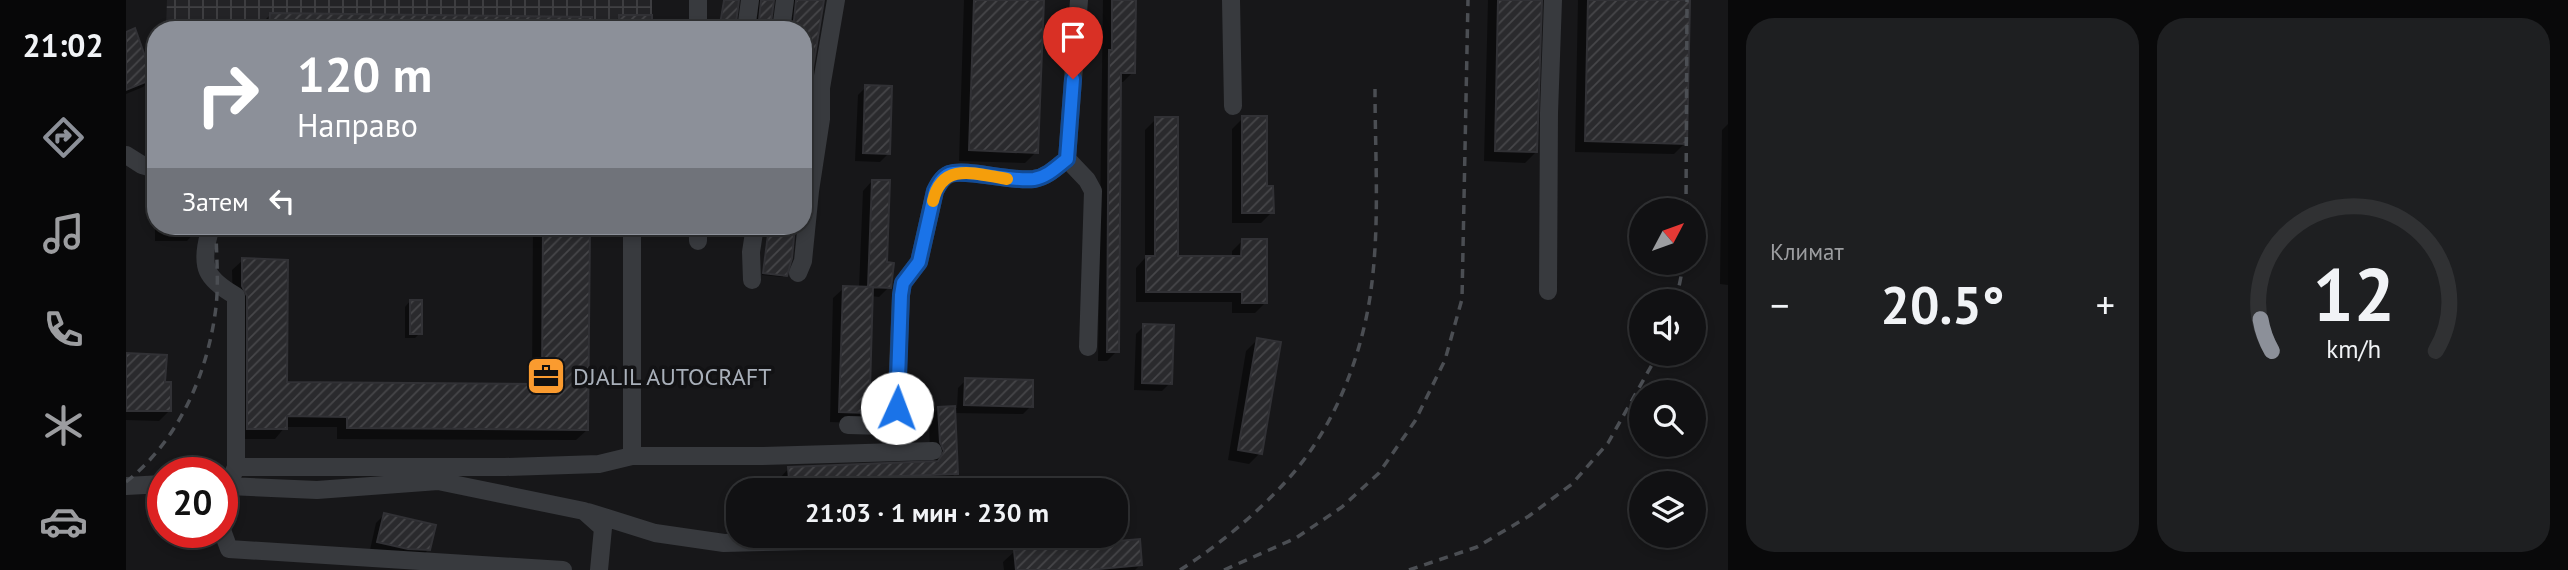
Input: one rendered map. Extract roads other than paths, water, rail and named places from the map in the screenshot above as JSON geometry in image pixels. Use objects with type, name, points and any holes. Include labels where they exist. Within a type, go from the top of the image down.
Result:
[{"type":"street","points":[[698,0],[698,21]]},
{"type":"street","points":[[747,21],[750,0]]},
{"type":"street","points":[[782,21],[786,0]]},
{"type":"street","points":[[812,178],[821,119],[821,88],[836,0]]},
{"type":"street","points":[[1079,0],[1067,159],[1087,180],[1093,191],[1088,347]]},
{"type":"street","points":[[1231,0],[1233,106]]},
{"type":"street","points":[[1548,291],[1553,0]]},
{"type":"street","points":[[126,155],[147,166]]},
{"type":"street","points":[[848,425],[886,426],[896,415],[903,283],[919,262],[935,191],[940,182],[950,174],[1011,180],[1035,179],[1067,159]]},
{"type":"street","points":[[209,235],[204,261],[207,273],[223,289],[236,296],[236,457]]},
{"type":"street","points":[[632,235],[632,456]]},
{"type":"street","points":[[752,281],[754,235]]},
{"type":"street","points":[[798,273],[803,261],[806,235]]},
{"type":"street","points":[[238,467],[505,467],[599,464],[632,456],[763,457],[933,451]]},
{"type":"street","points":[[238,489],[317,490],[438,481],[584,511],[655,533],[726,543]]},
{"type":"street","points":[[126,486],[147,485]]},
{"type":"street","points":[[584,511],[603,528],[599,570]]},
{"type":"street","points":[[229,548],[563,570]]},
{"type":"railway","points":[[1224,570],[1296,538],[1342,507],[1379,473],[1415,421],[1445,360],[1462,299],[1468,0]]},
{"type":"railway","points":[[1686,198],[1687,0]]},
{"type":"railway","points":[[1180,570],[1254,514],[1288,479],[1315,444],[1344,390],[1368,310],[1374,265],[1375,89]]},
{"type":"railway","points":[[126,482],[145,465],[176,426],[198,380],[212,332],[216,307],[216,235]]},
{"type":"railway","points":[[1678,289],[1681,275]]},
{"type":"railway","points":[[1409,570],[1477,547],[1529,516],[1572,484],[1608,443],[1651,366]]},
{"type":"place","name":"DJALIL AUTOCRAFT","points":[[546,376]]}]
